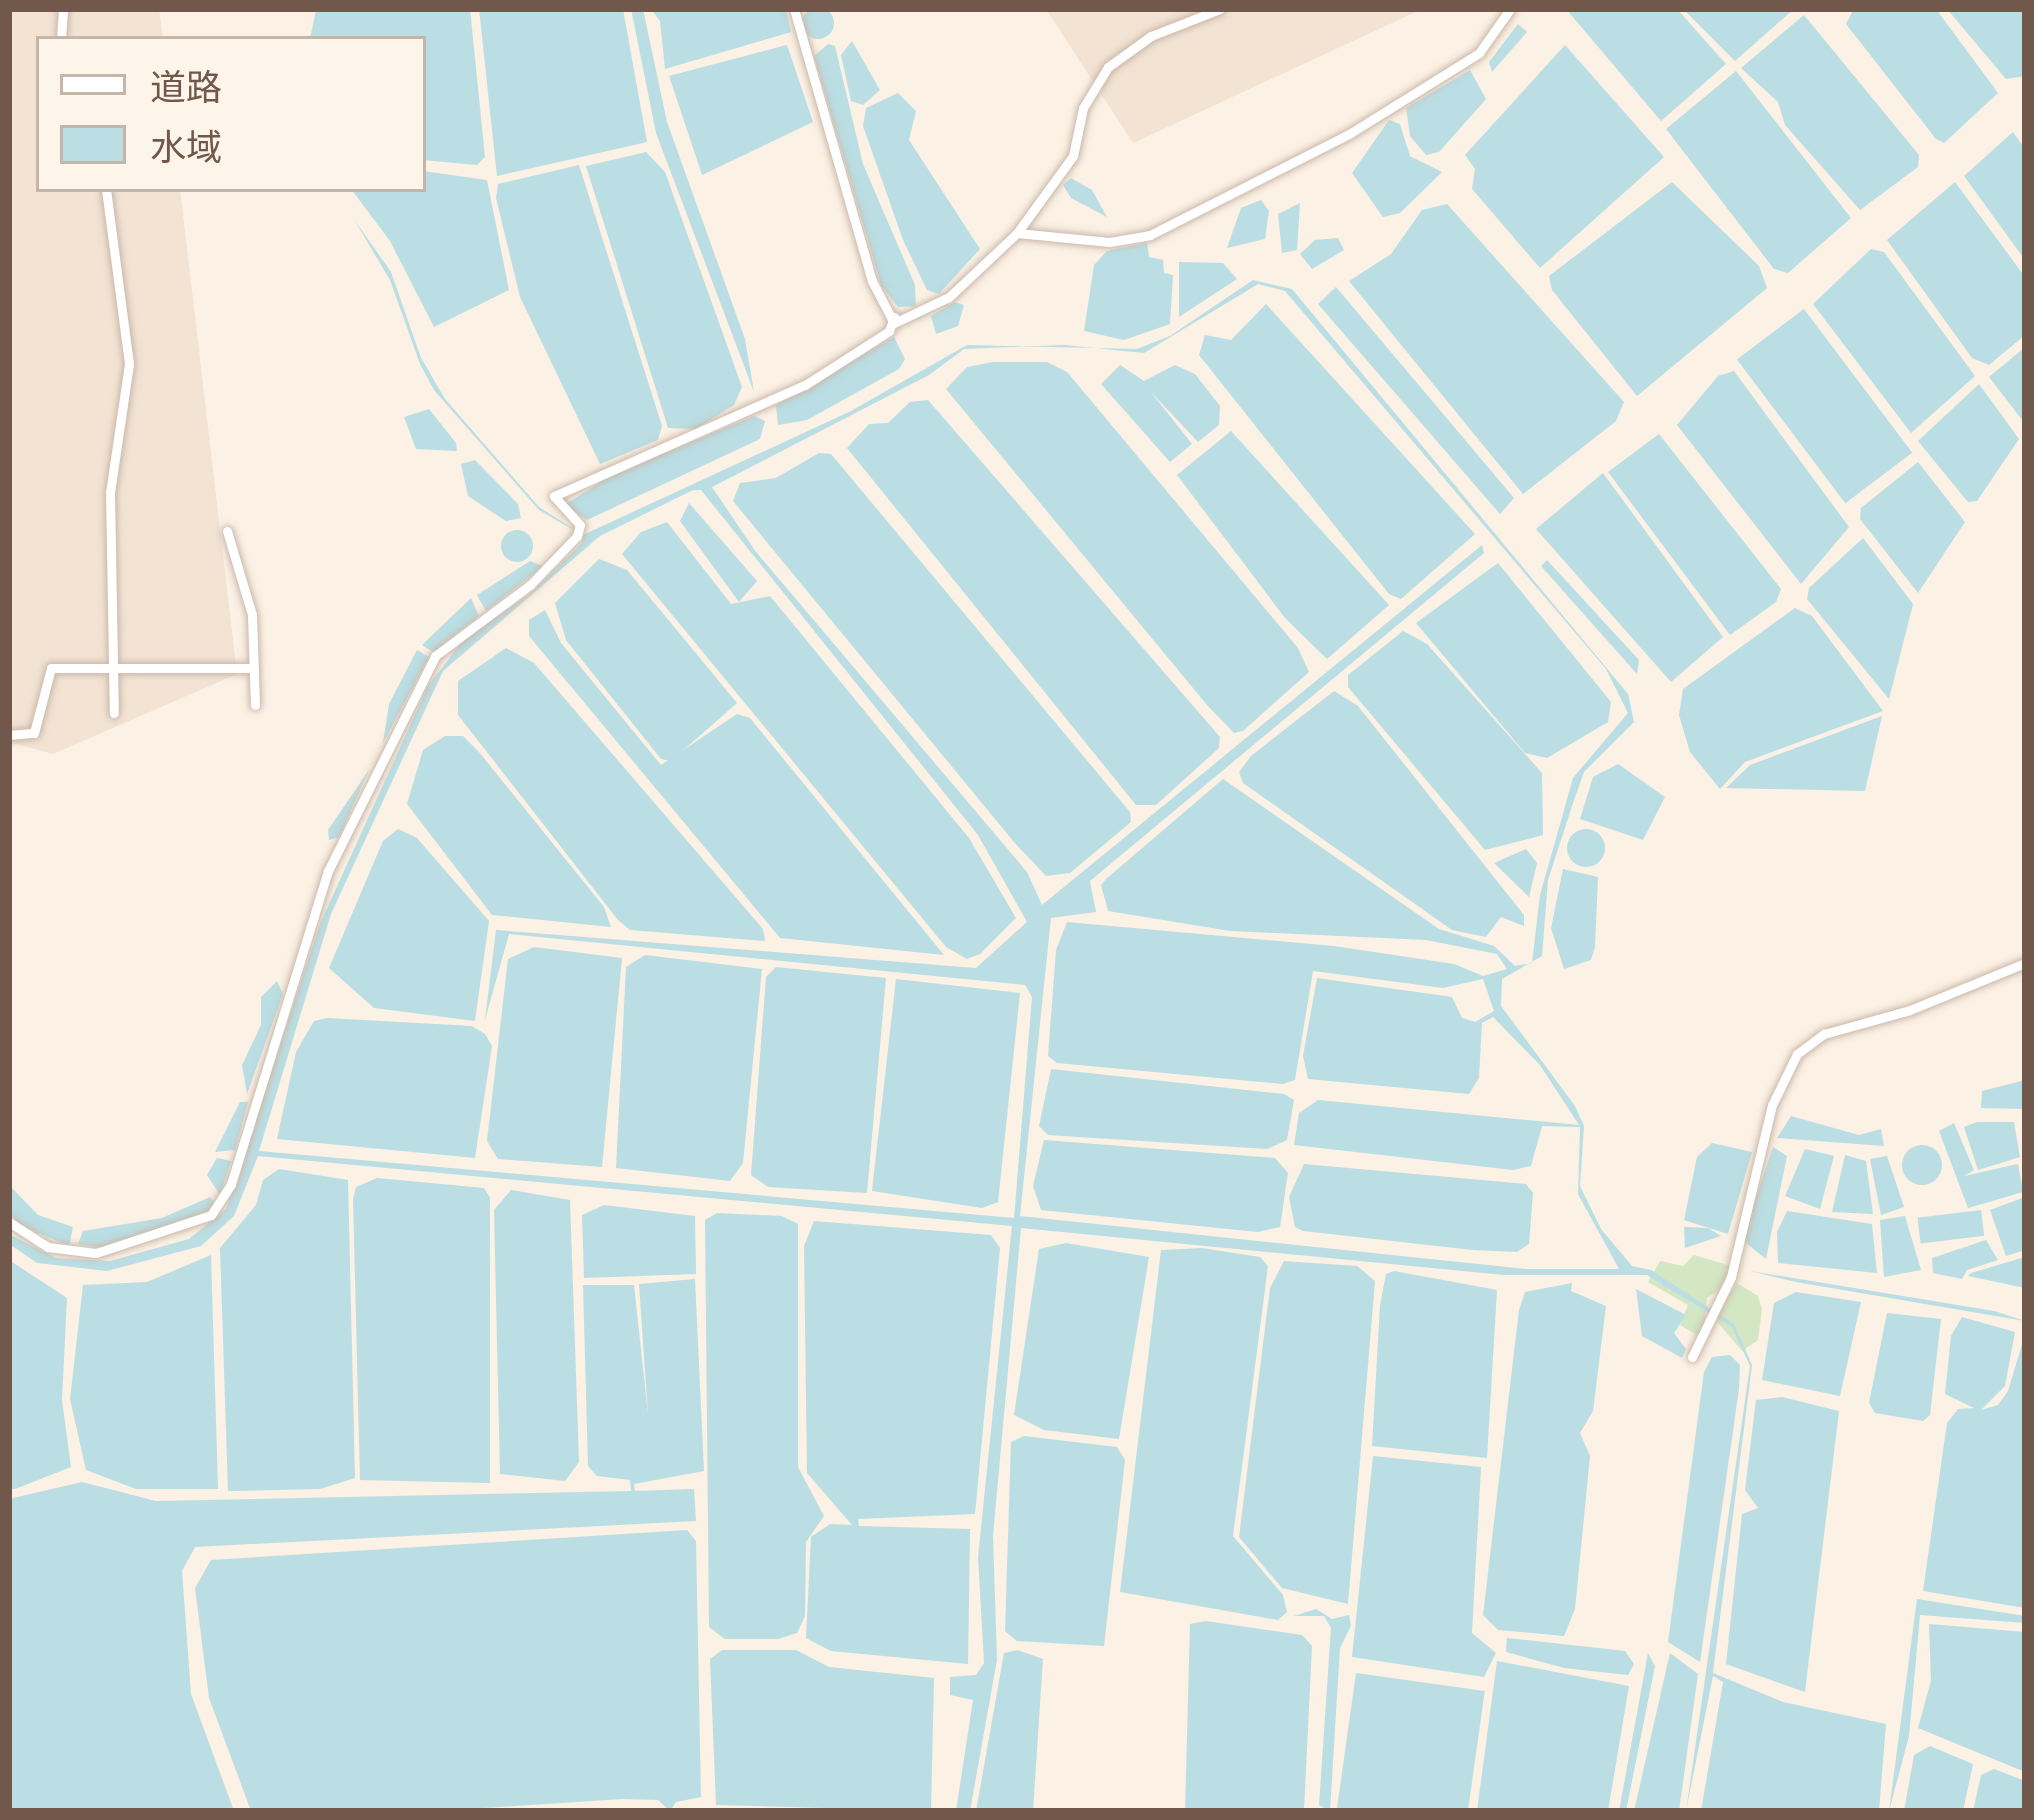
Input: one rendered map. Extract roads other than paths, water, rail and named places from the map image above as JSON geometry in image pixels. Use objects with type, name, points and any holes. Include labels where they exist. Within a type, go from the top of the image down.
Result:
[{"type":"street","points":[[794,9],[872,280],[894,320]]},
{"type":"street","points":[[9,1222],[48,1247],[96,1253],[211,1215],[231,1184],[310,915],[424,673],[451,640],[530,584],[578,533],[554,502],[561,490],[805,385],[894,320],[949,297],[1017,233],[1072,156],[1083,108],[1108,67],[1151,36],[1220,9]]},
{"type":"street","points":[[1017,233],[1110,242],[1150,235],[1349,134],[1479,52],[1510,9]]},
{"type":"street","points":[[106,192],[129,364],[110,492],[114,713]]},
{"type":"street","points":[[227,531],[252,615],[255,705]]},
{"type":"street","points":[[9,734],[34,733],[51,668],[251,668]]},
{"type":"street","points":[[1692,1357],[1731,1277],[1780,1079],[1797,1054],[1824,1034],[1910,1010],[2025,963]]},
{"type":"water","points":[[818,7],[829,12],[834,23],[829,34],[818,39],[807,34],[802,23],[807,12]]},
{"type":"water","points":[[470,9],[485,157],[477,165],[426,160],[426,36],[311,36],[316,10]]},
{"type":"water","points":[[479,9],[623,9],[647,142],[497,176]]},
{"type":"water","points":[[631,9],[643,9],[667,122],[745,339],[754,392],[656,133]]},
{"type":"water","points":[[651,9],[786,9],[791,32],[665,69],[660,21]]},
{"type":"water","points":[[1566,9],[1677,9],[1726,64],[1661,121]]},
{"type":"water","points":[[1683,9],[1794,9],[1735,61]]},
{"type":"water","points":[[1854,9],[1936,9],[1998,93],[1944,143],[1936,139],[1846,24]]},
{"type":"water","points":[[1947,9],[2025,9],[2025,76],[2006,79]]},
{"type":"water","points":[[1804,15],[1919,155],[1918,167],[1860,210],[1785,125],[1778,102],[1741,68]]},
{"type":"water","points":[[1518,24],[1527,32],[1492,72],[1489,62]]},
{"type":"water","points":[[852,41],[880,90],[863,105],[851,101],[841,55]]},
{"type":"water","points":[[828,44],[835,46],[863,164],[915,285],[916,306],[898,307],[881,285],[814,56]]},
{"type":"water","points":[[787,45],[813,122],[702,175],[669,76]]},
{"type":"water","points":[[1565,45],[1664,157],[1540,268],[1472,189],[1475,169],[1465,155]]},
{"type":"water","points":[[1470,70],[1486,99],[1439,152],[1426,155],[1410,136],[1406,108]]},
{"type":"water","points":[[1736,71],[1851,218],[1788,273],[1774,269],[1666,129]]},
{"type":"water","points":[[898,93],[916,111],[909,140],[980,249],[939,294],[927,290],[903,240],[863,126],[866,108]]},
{"type":"water","points":[[1389,120],[1400,124],[1410,156],[1442,172],[1400,213],[1383,217],[1352,173]]},
{"type":"water","points":[[2013,132],[2025,149],[2025,260],[1964,176]]},
{"type":"water","points":[[646,152],[665,172],[742,387],[734,405],[696,429],[668,428],[586,166]]},
{"type":"water","points":[[579,165],[662,426],[658,440],[600,464],[520,297],[496,198],[498,184]]},
{"type":"water","points":[[426,171],[487,180],[509,290],[434,327],[390,241],[353,192],[426,192]]},
{"type":"water","points":[[1071,178],[1092,190],[1107,217],[1071,198],[1063,185]]},
{"type":"water","points":[[1672,182],[1759,266],[1767,288],[1637,396],[1552,290],[1549,276]]},
{"type":"water","points":[[1955,182],[2025,277],[2025,335],[1989,365],[1972,358],[1887,240]]},
{"type":"water","points":[[1261,200],[1269,211],[1265,239],[1227,248],[1241,208]]},
{"type":"water","points":[[1300,203],[1297,250],[1282,253],[1278,214]]},
{"type":"water","points":[[1447,204],[1624,402],[1616,421],[1523,494],[1349,281],[1391,254],[1422,210]]},
{"type":"water","points":[[355,221],[391,272],[421,358],[445,399],[539,507],[583,535],[851,411],[967,345],[1028,346],[964,349],[929,375],[712,487],[756,552],[1027,872],[1042,905],[1482,545],[1484,553],[1090,881],[1096,912],[1051,918],[1020,1216],[1526,1269],[1619,1269],[1578,1194],[1580,1127],[1542,1126],[1531,1166],[1513,1170],[1294,1145],[1299,1113],[1318,1100],[1579,1125],[1540,1065],[1493,1017],[1482,1023],[1479,1078],[1469,1094],[1308,1079],[1303,1056],[1317,978],[1452,997],[1462,1018],[1475,1022],[1494,1011],[1483,979],[1443,988],[1313,971],[1295,1080],[1283,1084],[1057,1063],[1048,1056],[1056,950],[1067,922],[1334,946],[1454,964],[1483,976],[1507,969],[1497,954],[1426,940],[1230,931],[1108,911],[1101,885],[1106,879],[1223,779],[1439,929],[1494,946],[1515,966],[1529,964],[1502,979],[1501,1006],[1575,1106],[1584,1126],[1580,1186],[1601,1229],[1632,1266],[1651,1270],[1734,1324],[1752,1365],[1713,1673],[1783,1702],[1886,1724],[1879,1811],[1701,1811],[1723,1682],[1713,1676],[1686,1811],[1750,1366],[1732,1327],[1647,1275],[1504,1275],[1021,1228],[993,1536],[997,1660],[970,1811],[956,1811],[973,1700],[950,1695],[950,1677],[976,1675],[984,1663],[978,1557],[1012,1226],[258,1156],[234,1216],[201,1246],[107,1271],[37,1263],[9,1244],[9,1234],[56,1258],[110,1261],[189,1239],[226,1209],[320,924],[428,686],[464,639],[530,594],[582,543],[582,535],[539,510],[434,390],[420,364],[390,280]],"holes":[[[701,490],[978,835],[1027,922],[976,968],[496,930],[485,1020],[509,934],[1025,985],[1032,997],[1014,1218],[259,1151],[331,914],[443,671],[600,536]]]},
{"type":"water","points":[[1338,238],[1344,250],[1312,269],[1300,254],[1315,240]]},
{"type":"water","points":[[1147,243],[1149,257],[1163,260],[1164,273],[1173,275],[1170,324],[1124,340],[1084,331],[1094,265],[1107,251]]},
{"type":"water","points":[[1871,249],[1884,252],[1975,376],[1911,433],[1813,304]]},
{"type":"water","points":[[1179,262],[1223,263],[1237,279],[1179,317]]},
{"type":"water","points":[[1253,280],[1292,289],[1628,694],[1634,722],[1584,772],[1574,800],[1548,880],[1542,956],[1532,962],[1540,895],[1573,778],[1628,713],[1606,669],[1285,291],[1258,284],[1144,353],[1094,348],[1137,349],[1170,336]]},
{"type":"water","points":[[1336,287],[1514,498],[1500,514],[1318,304]]},
{"type":"water","points":[[954,302],[964,305],[958,326],[936,334],[931,316]]},
{"type":"water","points":[[1266,304],[1475,534],[1401,599],[1389,594],[1199,355],[1205,335],[1231,340]]},
{"type":"water","points":[[1804,309],[1912,453],[1845,503],[1737,360]]},
{"type":"water","points":[[894,337],[905,359],[899,369],[807,420],[778,425],[776,405]]},
{"type":"water","points":[[2025,347],[2025,421],[2023,421],[1989,377]]},
{"type":"water","points":[[1047,362],[1067,372],[1298,648],[1309,672],[1243,731],[1234,733],[1207,705],[946,389],[967,367]]},
{"type":"water","points":[[1120,365],[1144,381],[1175,365],[1195,374],[1220,406],[1219,425],[1198,442],[1150,391],[1192,444],[1170,462],[1101,384]]},
{"type":"water","points":[[1734,371],[1849,527],[1801,584],[1677,425],[1718,376]]},
{"type":"water","points":[[1979,384],[2019,439],[1977,501],[1968,502],[1918,441]]},
{"type":"water","points":[[928,400],[1220,737],[1219,748],[1156,805],[1136,805],[847,448],[869,424],[888,423],[910,402]]},
{"type":"water","points":[[429,409],[456,443],[457,451],[416,449],[404,417]]},
{"type":"water","points":[[754,416],[765,421],[760,439],[587,520],[564,505],[614,474]]},
{"type":"water","points":[[1231,431],[1389,605],[1327,659],[1285,618],[1177,475]]},
{"type":"water","points":[[1659,434],[1781,589],[1776,602],[1730,635],[1608,472]]},
{"type":"water","points":[[819,453],[831,454],[1130,812],[1131,822],[1070,873],[1046,876],[1014,842],[733,501],[740,483],[776,478]]},
{"type":"water","points":[[475,460],[518,504],[521,518],[506,521],[468,496],[461,464]]},
{"type":"water","points":[[1918,462],[1965,522],[1918,593],[1860,519],[1861,508]]},
{"type":"water","points":[[1603,473],[1723,637],[1671,682],[1536,529]]},
{"type":"water","points":[[689,503],[757,581],[739,602],[680,521]]},
{"type":"water","points":[[667,522],[731,604],[770,596],[969,838],[1016,918],[980,954],[967,959],[946,947],[622,554],[641,532]]},
{"type":"water","points":[[517,530],[528,535],[533,546],[528,557],[517,562],[506,557],[501,546],[506,535]]},
{"type":"water","points":[[1863,538],[1913,604],[1889,699],[1807,599],[1809,588]]},
{"type":"water","points":[[599,559],[627,570],[737,703],[671,761],[661,759],[566,640],[555,603]]},
{"type":"water","points":[[1547,560],[1639,660],[1637,674],[1541,566]]},
{"type":"water","points":[[530,561],[543,566],[486,611],[477,595]]},
{"type":"water","points":[[1498,563],[1611,702],[1608,722],[1547,758],[1525,753],[1416,623]]},
{"type":"water","points":[[471,598],[479,616],[433,652],[422,645]]},
{"type":"water","points":[[1795,608],[1812,616],[1883,711],[1745,762],[1720,789],[1690,752],[1679,715],[1683,689]]},
{"type":"water","points":[[545,610],[561,643],[661,765],[737,714],[750,718],[944,955],[780,938],[529,636],[529,620]]},
{"type":"water","points":[[1403,631],[1427,644],[1542,773],[1543,835],[1485,850],[1348,687],[1348,675]]},
{"type":"water","points":[[506,648],[534,663],[763,929],[765,941],[630,930],[618,920],[458,715],[458,681]]},
{"type":"water","points":[[417,650],[429,657],[383,743],[389,704]]},
{"type":"water","points":[[1334,691],[1358,706],[1524,915],[1524,926],[1501,917],[1486,937],[1452,930],[1243,783],[1239,772],[1251,756]]},
{"type":"water","points":[[1882,716],[1865,791],[1726,788],[1750,765]]},
{"type":"water","points":[[445,736],[463,736],[479,752],[604,907],[611,927],[492,915],[407,804],[423,750]]},
{"type":"water","points":[[1618,764],[1665,797],[1643,840],[1580,819],[1593,777]]},
{"type":"water","points":[[369,770],[339,837],[329,840],[328,830]]},
{"type":"water","points":[[398,829],[417,838],[489,921],[475,1021],[374,1008],[329,968],[383,841]]},
{"type":"water","points":[[1586,829],[1599,835],[1605,848],[1599,861],[1586,867],[1573,861],[1567,848],[1573,835]]},
{"type":"water","points":[[1526,849],[1537,863],[1529,897],[1494,863]]},
{"type":"water","points":[[1563,869],[1598,877],[1591,960],[1564,969],[1551,928]]},
{"type":"water","points":[[534,947],[622,958],[602,1167],[498,1159],[487,1141],[508,959]]},
{"type":"water","points":[[645,955],[762,969],[743,1163],[730,1181],[616,1168],[626,967]]},
{"type":"water","points":[[776,967],[886,978],[867,1193],[768,1187],[751,1175],[766,977]]},
{"type":"water","points":[[896,979],[1020,993],[998,1202],[982,1208],[872,1191]]},
{"type":"water","points":[[277,981],[283,994],[247,1094],[242,1065],[261,1025],[261,997]]},
{"type":"water","points":[[314,1021],[472,1026],[485,1034],[492,1046],[475,1158],[277,1139],[296,1052]]},
{"type":"water","points":[[1051,1069],[1284,1094],[1294,1100],[1287,1140],[1267,1149],[1048,1135],[1039,1126]]},
{"type":"water","points":[[2025,1080],[2025,1109],[1981,1108],[1982,1091]]},
{"type":"water","points":[[240,1102],[248,1102],[235,1150],[215,1152]]},
{"type":"water","points":[[1791,1116],[1859,1135],[1881,1129],[1884,1146],[1777,1138]]},
{"type":"water","points":[[1977,1122],[2014,1122],[2020,1157],[1978,1170],[1964,1127]]},
{"type":"water","points":[[1954,1123],[1974,1170],[1964,1176],[2018,1164],[2023,1192],[1968,1208],[1939,1131]]},
{"type":"water","points":[[1044,1140],[1275,1158],[1288,1173],[1280,1227],[1258,1232],[1041,1210],[1033,1186]]},
{"type":"water","points":[[1712,1143],[1752,1152],[1728,1234],[1684,1220],[1697,1157]]},
{"type":"water","points":[[1922,1145],[1936,1151],[1942,1165],[1936,1179],[1922,1185],[1908,1179],[1902,1165],[1908,1151]]},
{"type":"water","points":[[1773,1147],[1787,1156],[1766,1259],[1742,1240]]},
{"type":"water","points":[[1805,1149],[1834,1156],[1820,1209],[1785,1196]]},
{"type":"water","points":[[1845,1155],[1866,1161],[1873,1214],[1832,1212]]},
{"type":"water","points":[[1887,1156],[1904,1207],[1881,1215],[1870,1159]]},
{"type":"water","points":[[217,1158],[231,1161],[220,1195],[207,1175]]},
{"type":"water","points":[[1304,1164],[1526,1184],[1533,1193],[1529,1244],[1517,1252],[1473,1250],[1303,1231],[1295,1227],[1289,1197]]},
{"type":"water","points":[[279,1169],[348,1180],[355,1478],[320,1489],[228,1491],[220,1248],[256,1205],[263,1180]]},
{"type":"water","points":[[377,1178],[484,1188],[490,1198],[490,1483],[360,1480],[353,1199],[356,1187]]},
{"type":"water","points":[[9,1185],[38,1215],[73,1227],[69,1246],[22,1226],[9,1213]]},
{"type":"water","points":[[511,1190],[570,1200],[579,1462],[565,1481],[500,1474],[494,1210]]},
{"type":"water","points":[[210,1197],[216,1204],[208,1211],[105,1248],[78,1244],[83,1231],[162,1218]]},
{"type":"water","points":[[2025,1197],[2025,1250],[2006,1256],[1990,1210]]},
{"type":"water","points":[[604,1205],[695,1216],[696,1274],[584,1278],[582,1215]]},
{"type":"water","points":[[1981,1210],[1984,1236],[1921,1244],[1917,1218]]},
{"type":"water","points":[[1787,1211],[1872,1224],[1877,1273],[1778,1263],[1777,1232]]},
{"type":"water","points":[[717,1213],[782,1216],[798,1224],[798,1467],[824,1516],[806,1542],[805,1616],[797,1633],[778,1639],[725,1639],[709,1627],[705,1220]]},
{"type":"water","points":[[1905,1216],[1921,1270],[1884,1277],[1880,1220]]},
{"type":"water","points":[[814,1221],[991,1235],[1000,1248],[975,1514],[858,1519],[859,1526],[970,1529],[968,1664],[831,1651],[806,1638],[811,1537],[830,1524],[852,1525],[807,1473],[804,1246]]},
{"type":"water","points":[[1684,1227],[1708,1228],[1721,1236],[1685,1248]]},
{"type":"water","points":[[1986,1240],[1998,1260],[1967,1270],[1962,1279],[1933,1273],[1932,1258]]},
{"type":"water","points":[[1066,1243],[1149,1257],[1119,1439],[1044,1430],[1014,1415],[1039,1249]]},
{"type":"water","points":[[1202,1248],[1260,1257],[1268,1266],[1233,1536],[1283,1595],[1287,1612],[1278,1620],[1120,1592],[1161,1250]]},
{"type":"water","points":[[211,1255],[218,1489],[136,1489],[86,1470],[70,1399],[83,1285],[147,1282]]},
{"type":"water","points":[[2025,1257],[2025,1288],[1968,1276],[1971,1273]]},
{"type":"water","points":[[9,1260],[67,1298],[62,1400],[71,1467],[15,1489],[9,1489]]},
{"type":"water","points":[[1284,1261],[1357,1266],[1375,1281],[1348,1604],[1282,1588],[1239,1537],[1270,1288]]},
{"type":"water","points":[[1394,1271],[1497,1290],[1487,1458],[1372,1446],[1380,1305],[1386,1274]]},
{"type":"water","points":[[1750,1271],[1994,1311],[2025,1321],[1796,1282]]},
{"type":"water","points":[[695,1279],[704,1471],[634,1484],[635,1491],[694,1489],[696,1521],[195,1547],[182,1571],[191,1694],[234,1811],[9,1811],[9,1499],[82,1482],[156,1501],[631,1491],[630,1480],[597,1476],[588,1466],[583,1285],[634,1285],[648,1415],[639,1284]]},
{"type":"water","points":[[1572,1283],[1571,1291],[1606,1306],[1593,1411],[1580,1433],[1590,1456],[1575,1609],[1564,1636],[1498,1630],[1483,1615],[1519,1310],[1525,1292]]},
{"type":"water","points":[[1636,1289],[1686,1315],[1674,1333],[1686,1349],[1682,1358],[1642,1336]]},
{"type":"water","points":[[1796,1292],[1861,1302],[1840,1396],[1762,1380],[1774,1303]]},
{"type":"water","points":[[1887,1313],[1941,1319],[1930,1415],[1923,1421],[1875,1413],[1869,1403]]},
{"type":"water","points":[[1962,1317],[2015,1332],[2005,1386],[1981,1410],[1998,1405],[2008,1391],[2025,1334],[2025,1608],[1923,1591],[1947,1423],[1958,1409],[1974,1408],[1945,1394],[1951,1336]]},
{"type":"water","points":[[1730,1355],[1740,1365],[1739,1389],[1700,1662],[1668,1642],[1704,1372],[1712,1357]]},
{"type":"water","points":[[1782,1397],[1839,1411],[1805,1692],[1726,1664],[1742,1514],[1758,1508],[1745,1490],[1756,1400]]},
{"type":"water","points":[[1024,1436],[1117,1447],[1125,1460],[1104,1646],[1017,1641],[1005,1631],[1011,1442]]},
{"type":"water","points":[[1373,1456],[1481,1467],[1472,1633],[1496,1653],[1484,1677],[1352,1657]]},
{"type":"water","points":[[687,1530],[696,1541],[701,1797],[676,1802],[670,1811],[658,1800],[622,1799],[437,1811],[251,1811],[209,1698],[195,1588],[211,1560]]},
{"type":"water","points":[[1917,1599],[2025,1616],[2025,1623],[1920,1615],[1909,1736],[1889,1811]]},
{"type":"water","points":[[1316,1609],[1332,1619],[1349,1615],[1351,1626],[1340,1648],[1330,1811],[1319,1805],[1331,1628],[1324,1616],[1294,1616]]},
{"type":"water","points":[[1206,1621],[1302,1635],[1312,1646],[1304,1811],[1185,1811],[1190,1624]]},
{"type":"water","points":[[1929,1624],[2025,1632],[2025,1772],[1918,1728],[1931,1681]]},
{"type":"water","points":[[1507,1638],[1625,1651],[1634,1664],[1628,1675],[1564,1668],[1506,1652]]},
{"type":"water","points":[[722,1650],[796,1650],[829,1667],[934,1678],[931,1811],[716,1805],[710,1659]]},
{"type":"water","points":[[1018,1650],[1043,1659],[1033,1811],[976,1811],[1004,1653]]},
{"type":"water","points":[[1648,1653],[1655,1666],[1626,1811],[1619,1811]]},
{"type":"water","points":[[1670,1653],[1698,1674],[1679,1811],[1634,1811]]},
{"type":"water","points":[[1497,1661],[1629,1686],[1608,1811],[1477,1811]]},
{"type":"water","points":[[1356,1673],[1485,1691],[1468,1811],[1337,1811]]},
{"type":"water","points":[[1930,1746],[1973,1764],[1963,1811],[1904,1811],[1914,1755]]},
{"type":"water","points":[[1994,1769],[2025,1781],[2025,1811],[1973,1811],[1981,1775]]}]
